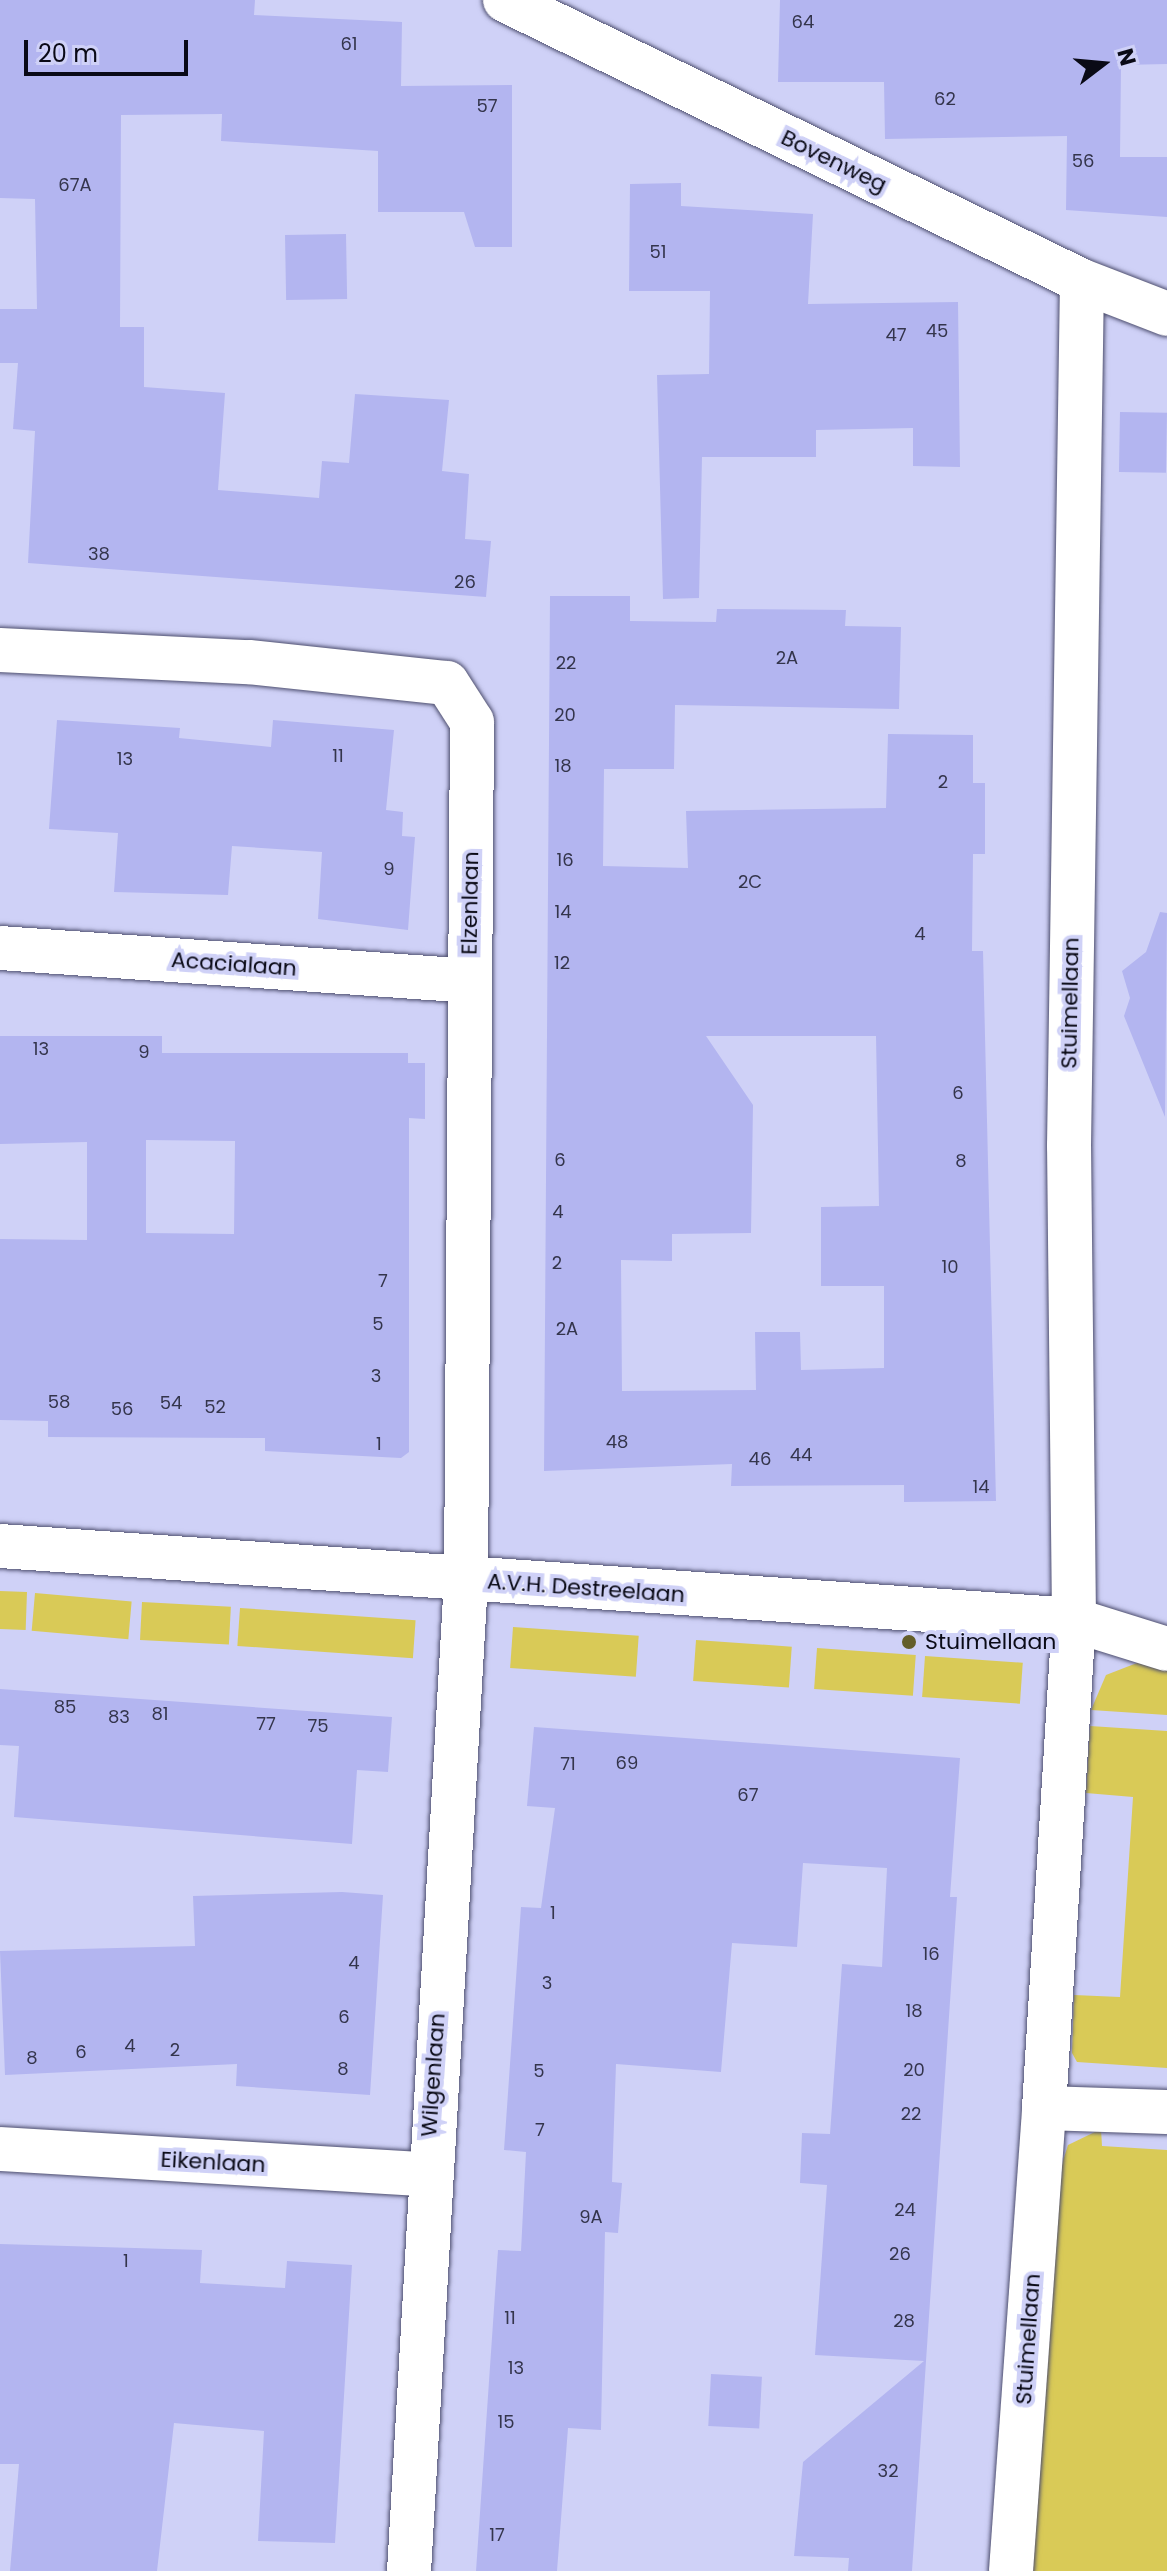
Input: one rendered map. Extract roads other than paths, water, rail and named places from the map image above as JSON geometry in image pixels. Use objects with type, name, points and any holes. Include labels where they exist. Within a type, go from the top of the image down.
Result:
[{"type":"street","name":"Bovenweg","points":[[505,0],[1082,281],[1167,314]]},
{"type":"street","name":"Stuimellaan","points":[[1011,2571],[1074,1620],[1069,1146],[1082,281]]},
{"type":"street","name":"Elzenlaan","points":[[0,650],[249,662],[447,683],[472,722],[466,1580]]},
{"type":"street","name":"Acacialaan","points":[[0,948],[469,981]]},
{"type":"street","name":"A.V.H. Destreelaan","points":[[0,1546],[1074,1620],[1167,1649]]},
{"type":"street","name":"Wilgenlaan","points":[[409,2571],[427,2174],[466,1580]]},
{"type":"street","points":[[1044,2108],[1167,2112]]},
{"type":"street","name":"Eikenlaan","points":[[0,2149],[427,2174]]},
{"type":"place","name":"Stuimellaan","points":[[909,1642]]}]
